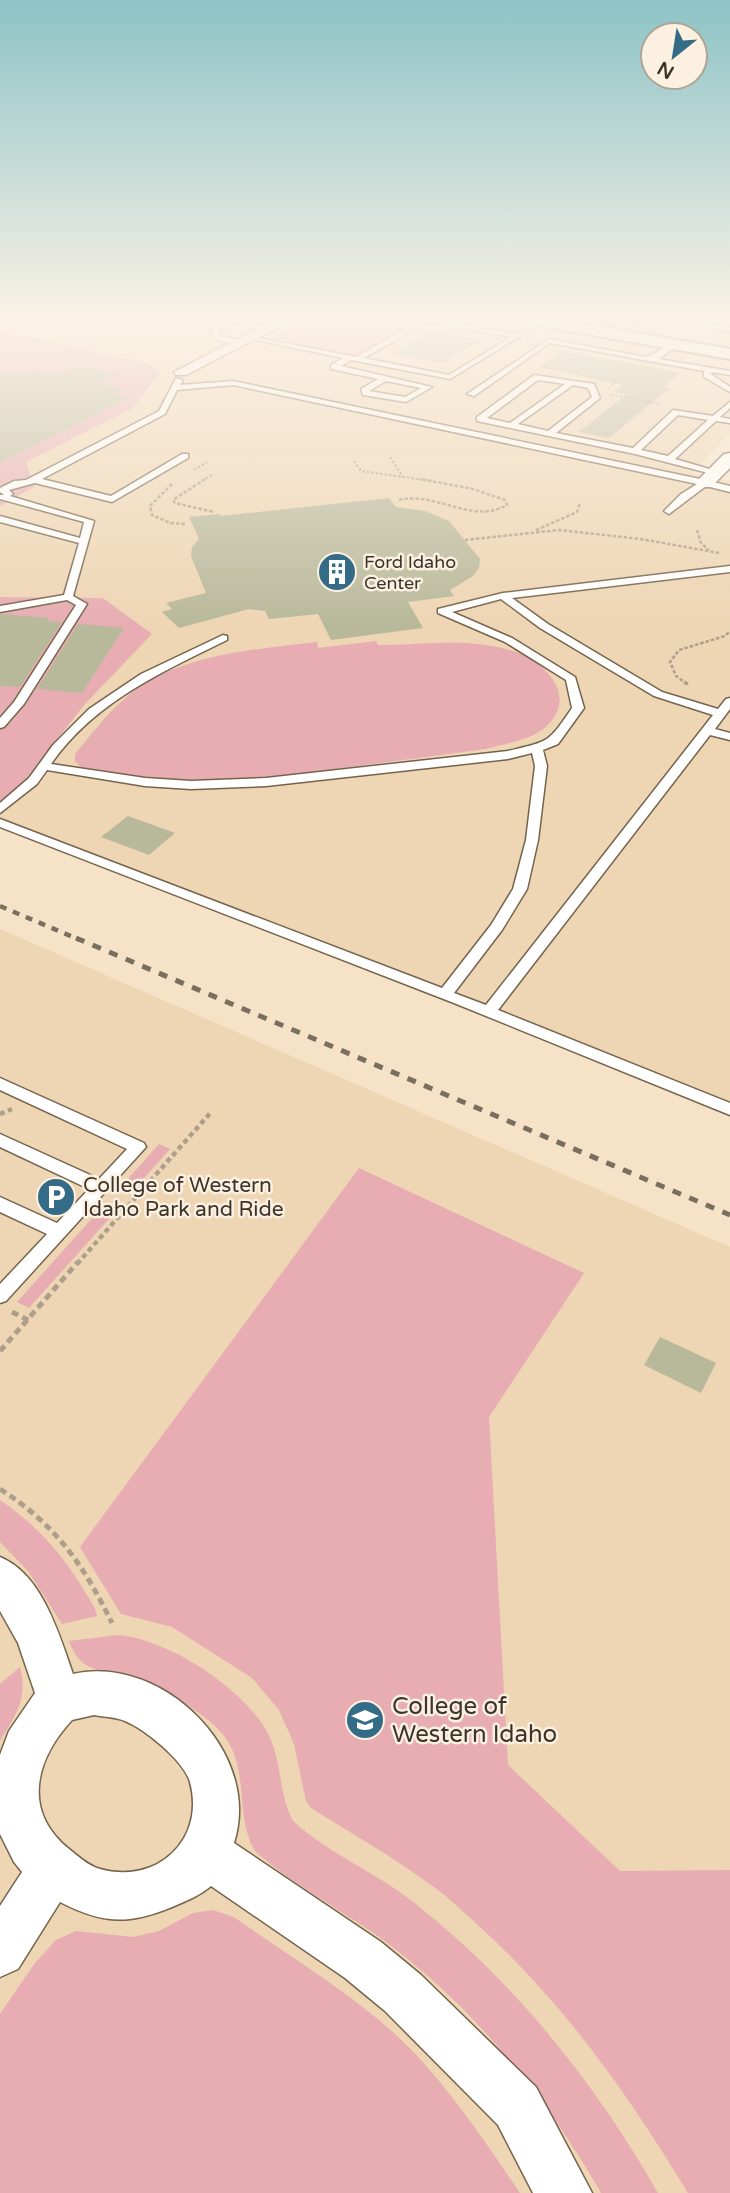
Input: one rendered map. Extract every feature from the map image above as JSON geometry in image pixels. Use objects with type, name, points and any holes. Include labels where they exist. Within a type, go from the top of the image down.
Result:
[{"type":"street","points":[[0,1578],[15,1593],[39,1643],[60,1700]]},
{"type":"street","points":[[94,1692],[131,1701],[164,1720],[193,1744],[210,1771],[216,1800],[214,1828],[206,1853],[189,1873],[170,1883],[123,1896],[104,1895],[82,1888],[53,1869],[29,1846],[15,1811],[13,1777],[25,1745],[60,1700],[94,1692]]},
{"type":"street","points":[[206,1853],[363,1960],[403,1993],[517,2106],[565,2193]]},
{"type":"street","points":[[0,1951],[53,1869]]},
{"type":"lane","points":[[31,482],[143,422]]},
{"type":"lane","points":[[453,422],[720,470]]},
{"type":"lane","points":[[498,422],[584,443],[670,459],[674,463],[720,470]]},
{"type":"lane","points":[[513,425],[517,422]]},
{"type":"lane","points":[[551,433],[565,422]]},
{"type":"lane","points":[[635,451],[665,422]]},
{"type":"lane","points":[[670,459],[710,422]]},
{"type":"lane","points":[[31,482],[111,499],[185,456]]},
{"type":"lane","points":[[720,470],[730,489]]},
{"type":"lane","points":[[669,511],[684,496],[720,470]]},
{"type":"lane","points":[[4,497],[19,494],[32,487],[31,482]]},
{"type":"lane","points":[[4,497],[89,521],[68,597]]},
{"type":"lane","points":[[0,520],[84,542]]},
{"type":"lane","points":[[43,766],[145,782],[191,785],[279,780],[508,755],[537,748],[554,741],[578,708],[571,679],[537,654],[502,634],[442,611],[503,596],[730,569]]},
{"type":"lane","points":[[503,596],[544,626],[645,687],[658,694],[719,713]]},
{"type":"lane","points":[[0,609],[68,597],[82,604],[18,704],[0,725]]},
{"type":"lane","points":[[0,808],[33,781],[57,747],[93,711],[145,676],[223,638]]},
{"type":"lane","points":[[489,1012],[730,701]]},
{"type":"lane","points":[[707,730],[730,737]]},
{"type":"lane","points":[[444,995],[497,927],[520,889],[532,840],[540,778],[541,765],[537,748]]},
{"type":"lane","points":[[0,823],[489,1012],[730,1110]]},
{"type":"lane","points":[[0,1084],[138,1147],[59,1232],[6,1278],[0,1296]]},
{"type":"lane","points":[[0,1140],[101,1187]]},
{"type":"lane","points":[[0,1204],[59,1232]]},
{"type":"path","points":[[390,457],[404,478]]},
{"type":"path","points":[[354,461],[361,471],[480,491],[505,500],[507,505],[498,511],[477,512],[431,499],[399,500]]},
{"type":"path","points":[[186,475],[207,462]]},
{"type":"path","points":[[213,474],[173,500],[175,503],[214,512]]},
{"type":"path","points":[[178,481],[150,506],[152,514],[170,523],[186,524]]},
{"type":"path","points":[[535,531],[570,517],[578,512],[580,503]]},
{"type":"path","points":[[465,540],[559,530],[628,537],[720,554]]},
{"type":"path","points":[[697,530],[701,542],[709,551]]},
{"type":"path","points":[[697,687],[678,679],[672,672],[670,662],[679,650],[725,636],[730,631]]},
{"type":"path","points":[[0,1352],[212,1111]]},
{"type":"path","points":[[12,1312],[28,1320]]},
{"type":"path","points":[[0,1489],[24,1503],[65,1542],[88,1572],[112,1623]]},
{"type":"shaded area","points":[[0,422],[730,422],[730,434],[691,473],[730,481],[730,1113],[0,823]]},
{"type":"shaded area","points":[[0,422],[105,422],[26,462],[34,487],[0,506]]},
{"type":"shaded area","points":[[0,597],[103,598],[152,634],[85,704],[6,804],[0,801]]},
{"type":"shaded area","points":[[376,641],[378,645],[479,644],[513,651],[526,656],[548,673],[559,695],[559,707],[542,730],[507,744],[291,775],[221,781],[155,779],[81,767],[75,761],[75,754],[122,701],[142,685],[165,673],[214,657],[240,652],[317,642],[318,648]]},
{"type":"shaded area","name":"College of Western Idaho","points":[[0,929],[730,1247],[730,2193],[0,2193]]},
{"type":"shaded area","points":[[159,1144],[170,1149],[129,1195],[119,1189]]},
{"type":"shaded area","points":[[359,1168],[584,1273],[489,1417],[508,1765],[620,1871],[730,1870],[730,2193],[688,2193],[622,2091],[575,2029],[522,1968],[468,1916],[433,1887],[311,1808],[306,1801],[294,1744],[279,1710],[252,1678],[172,1627],[121,1614],[80,1547]]},
{"type":"shaded area","points":[[105,1204],[117,1210],[29,1308],[17,1302]]},
{"type":"shaded area","points":[[0,1500],[36,1529],[56,1550],[91,1601],[97,1616],[62,1624],[28,1571],[0,1542]]},
{"type":"shaded area","points":[[118,1635],[160,1646],[183,1657],[205,1670],[245,1703],[260,1720],[270,1738],[285,1801],[293,1821],[321,1843],[412,1901],[449,1932],[518,1999],[579,2072],[607,2111],[658,2193],[601,2193],[535,2092],[456,2002],[395,1949],[288,1877],[255,1851],[244,1817],[238,1767],[223,1735],[200,1714],[157,1687],[128,1674],[90,1667],[75,1654],[69,1641]]},
{"type":"shaded area","points":[[20,1667],[22,1688],[19,1706],[0,1741],[0,1684]]},
{"type":"shaded area","points":[[213,1910],[234,1917],[307,1967],[401,2039],[448,2092],[520,2193],[0,2193],[0,2014],[35,1963],[56,1940],[76,1931],[133,1937],[159,1931],[193,1913]]},
{"type":"building","points":[[0,422],[81,422],[0,463]]},
{"type":"building","points":[[591,422],[628,422],[609,438],[579,432]]},
{"type":"building","name":"Ford Idaho Center","points":[[389,498],[396,507],[425,511],[449,521],[480,559],[479,568],[473,576],[450,590],[454,596],[408,602],[423,628],[331,640],[318,614],[269,619],[265,611],[249,609],[179,628],[162,612],[172,609],[166,603],[206,593],[191,556],[192,547],[199,539],[189,517]]},
{"type":"building","points":[[0,614],[50,618],[47,621],[62,622],[20,687],[0,686]]},
{"type":"building","points":[[78,624],[124,628],[82,693],[37,689]]},
{"type":"building","points":[[128,816],[175,833],[149,855],[101,837]]},
{"type":"building","points":[[660,1337],[716,1363],[701,1393],[644,1365]]},
{"type":"railway","points":[[0,906],[80,940]]},
{"type":"railway","points":[[76,938],[730,1215]]},
{"type":"place","name":"Ford Idaho Center","points":[[337,572]]},
{"type":"place","name":"College of Western Idaho Park and Ride","points":[[56,1197]]},
{"type":"place","name":"College of Western Idaho","points":[[365,1720]]}]
